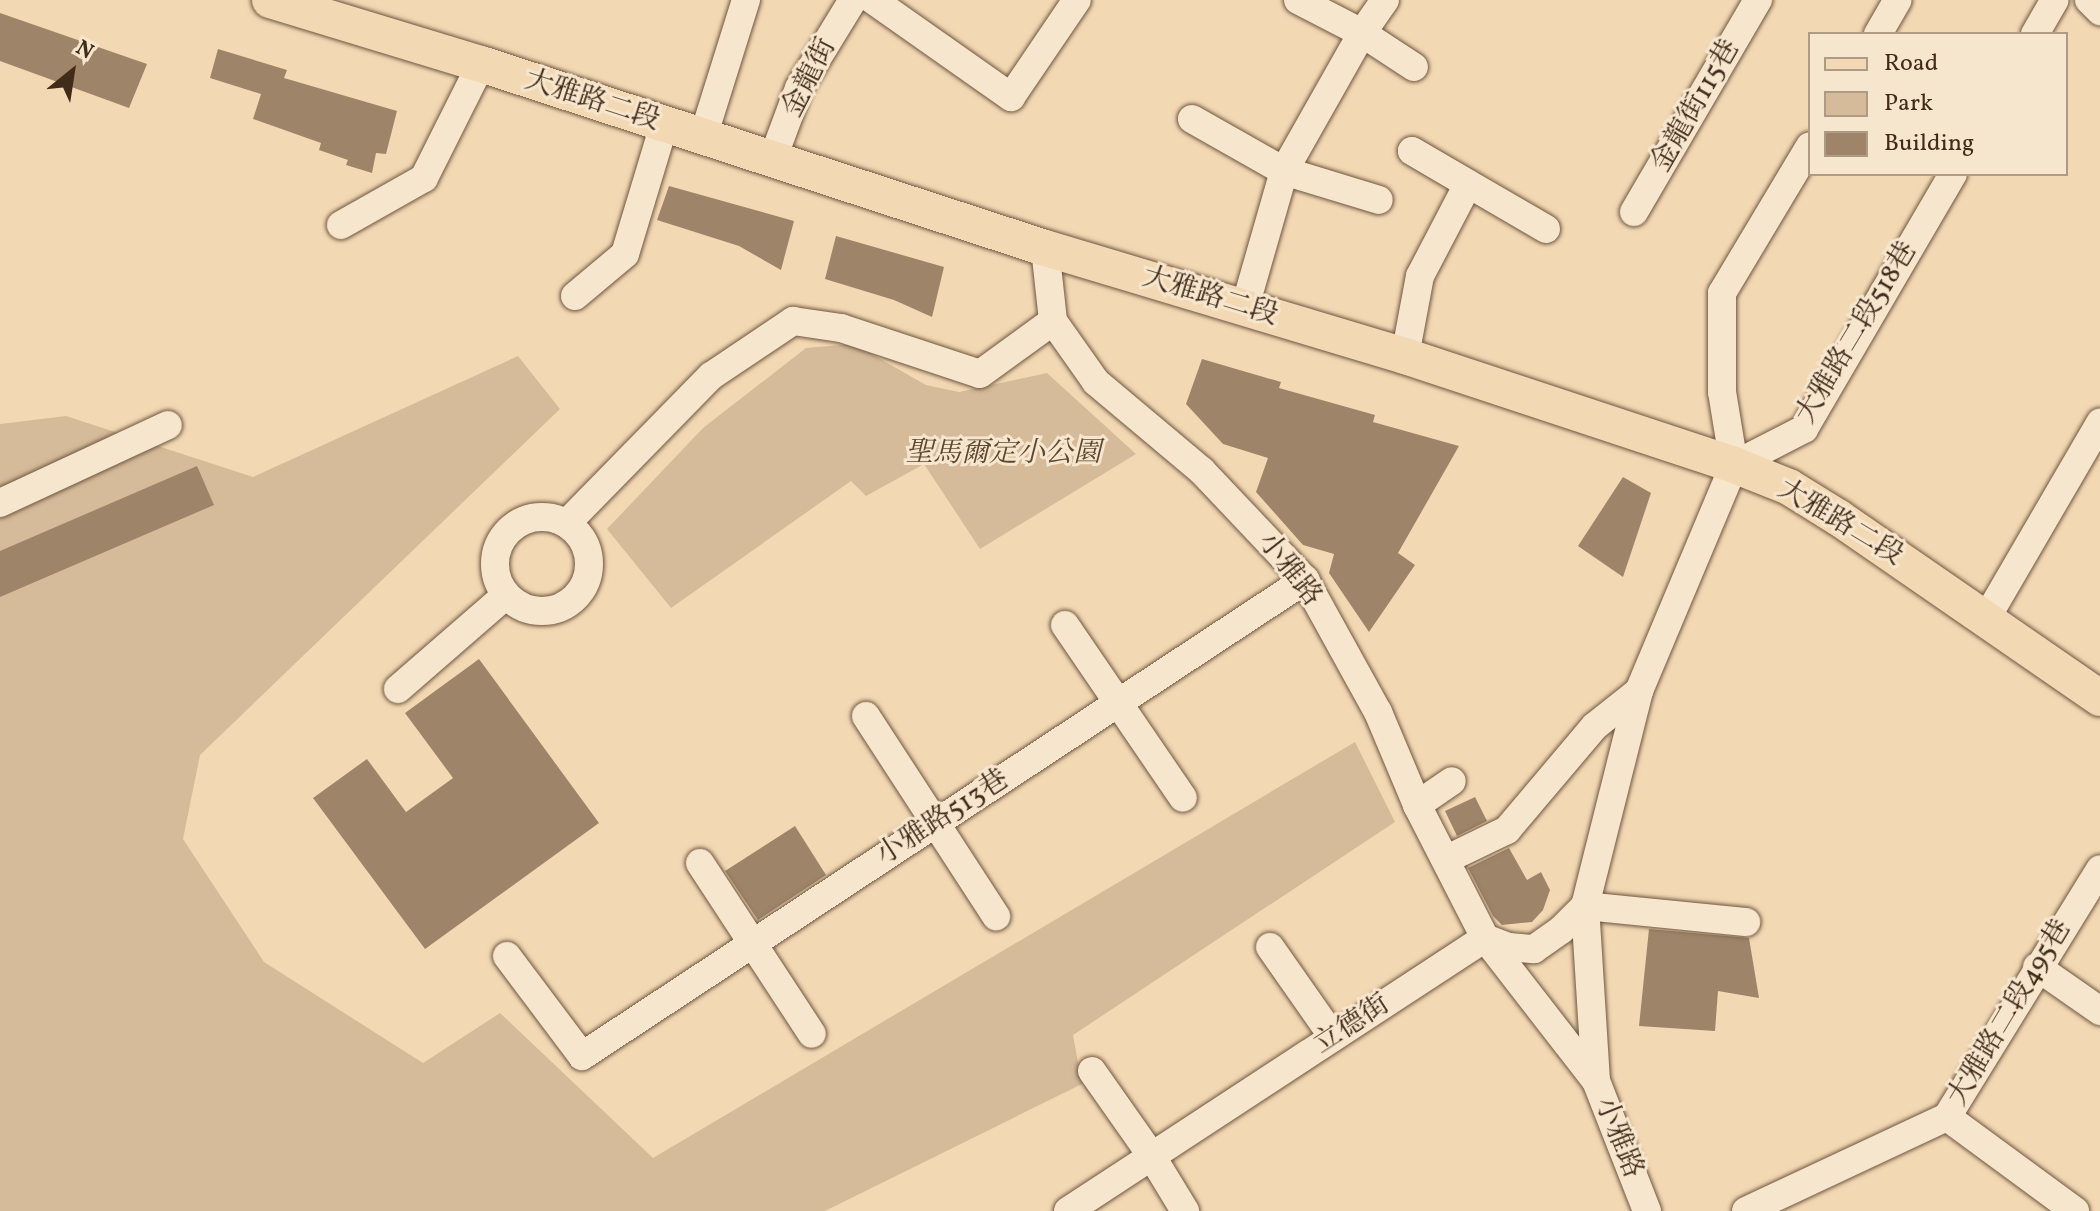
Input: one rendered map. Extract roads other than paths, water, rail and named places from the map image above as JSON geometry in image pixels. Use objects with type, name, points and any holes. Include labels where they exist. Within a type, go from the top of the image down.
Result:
[{"type":"main road","name":"大雅路二段","points":[[270,0],[481,64],[1045,248],[1405,356],[1734,465],[1802,495],[1987,617],[2100,698]]},
{"type":"street","points":[[703,137],[746,0]]},
{"type":"street","name":"金龍街","points":[[773,158],[799,88],[853,0]]},
{"type":"street","points":[[873,0],[1011,97],[1077,0]]},
{"type":"street","points":[[1298,0],[1362,33],[1414,67]]},
{"type":"street","points":[[1245,307],[1284,171],[1362,33],[1385,0]]},
{"type":"street","name":"金龍街115巷","points":[[1634,212],[1758,0]]},
{"type":"street","points":[[1879,32],[1898,0]]},
{"type":"street","points":[[2036,32],[2055,0]]},
{"type":"street","points":[[2089,0],[2100,11]]},
{"type":"street","points":[[341,225],[424,178],[481,64]]},
{"type":"street","points":[[1192,119],[1284,171],[1379,200]]},
{"type":"street","points":[[575,296],[625,254],[664,125]]},
{"type":"street","points":[[1734,465],[1722,392],[1722,293],[1808,149]]},
{"type":"street","points":[[1405,356],[1420,276],[1468,184],[1412,151],[1546,229]]},
{"type":"street","name":"大雅路二段518巷","points":[[1734,465],[1804,429],[1952,176]]},
{"type":"street","name":"小雅路","points":[[1045,248],[1053,321],[1096,382],[1202,471],[1305,580],[1378,712],[1417,805],[1485,938]]},
{"type":"street","points":[[567,523],[711,376],[793,321],[841,328],[980,374],[1053,321]]},
{"type":"street","points":[[1987,617],[2100,423]]},
{"type":"street","points":[[0,503],[168,425]]},
{"type":"street","name":"小雅路","points":[[1647,1211],[1596,1081],[1585,906],[1639,691],[1734,465]]},
{"type":"street","points":[[538,516],[567,523],[588,549],[590,565],[587,581],[578,596],[550,611],[533,611],[506,595],[498,582],[496,553],[511,528],[538,516]]},
{"type":"street","name":"小雅路513巷","points":[[507,956],[582,1056],[1305,580]]},
{"type":"street","points":[[398,689],[506,595]]},
{"type":"street","points":[[1065,625],[1183,798]]},
{"type":"street","points":[[1447,859],[1507,830],[1595,726],[1639,691]]},
{"type":"street","points":[[866,716],[996,916]]},
{"type":"street","points":[[1417,805],[1452,781]]},
{"type":"street","points":[[700,863],[812,1034]]},
{"type":"street","name":"大雅路二段495巷","points":[[1746,1211],[1947,1117],[2100,869]]},
{"type":"street","points":[[1485,938],[1509,947],[1534,949],[1561,930],[1585,906],[1746,922]]},
{"type":"street","points":[[1485,938],[1596,1081]]},
{"type":"street","name":"立德街","points":[[1068,1211],[1485,938]]},
{"type":"street","points":[[1270,947],[1333,1037]]},
{"type":"street","points":[[2037,967],[2100,1011]]},
{"type":"street","points":[[1092,1071],[1151,1155],[1185,1211]]},
{"type":"street","name":"大雅路二段495巷","points":[[1947,1117],[2075,1211]]},
{"type":"park label","name":"聖馬爾定小公園","points":[[1003,454]]}]
